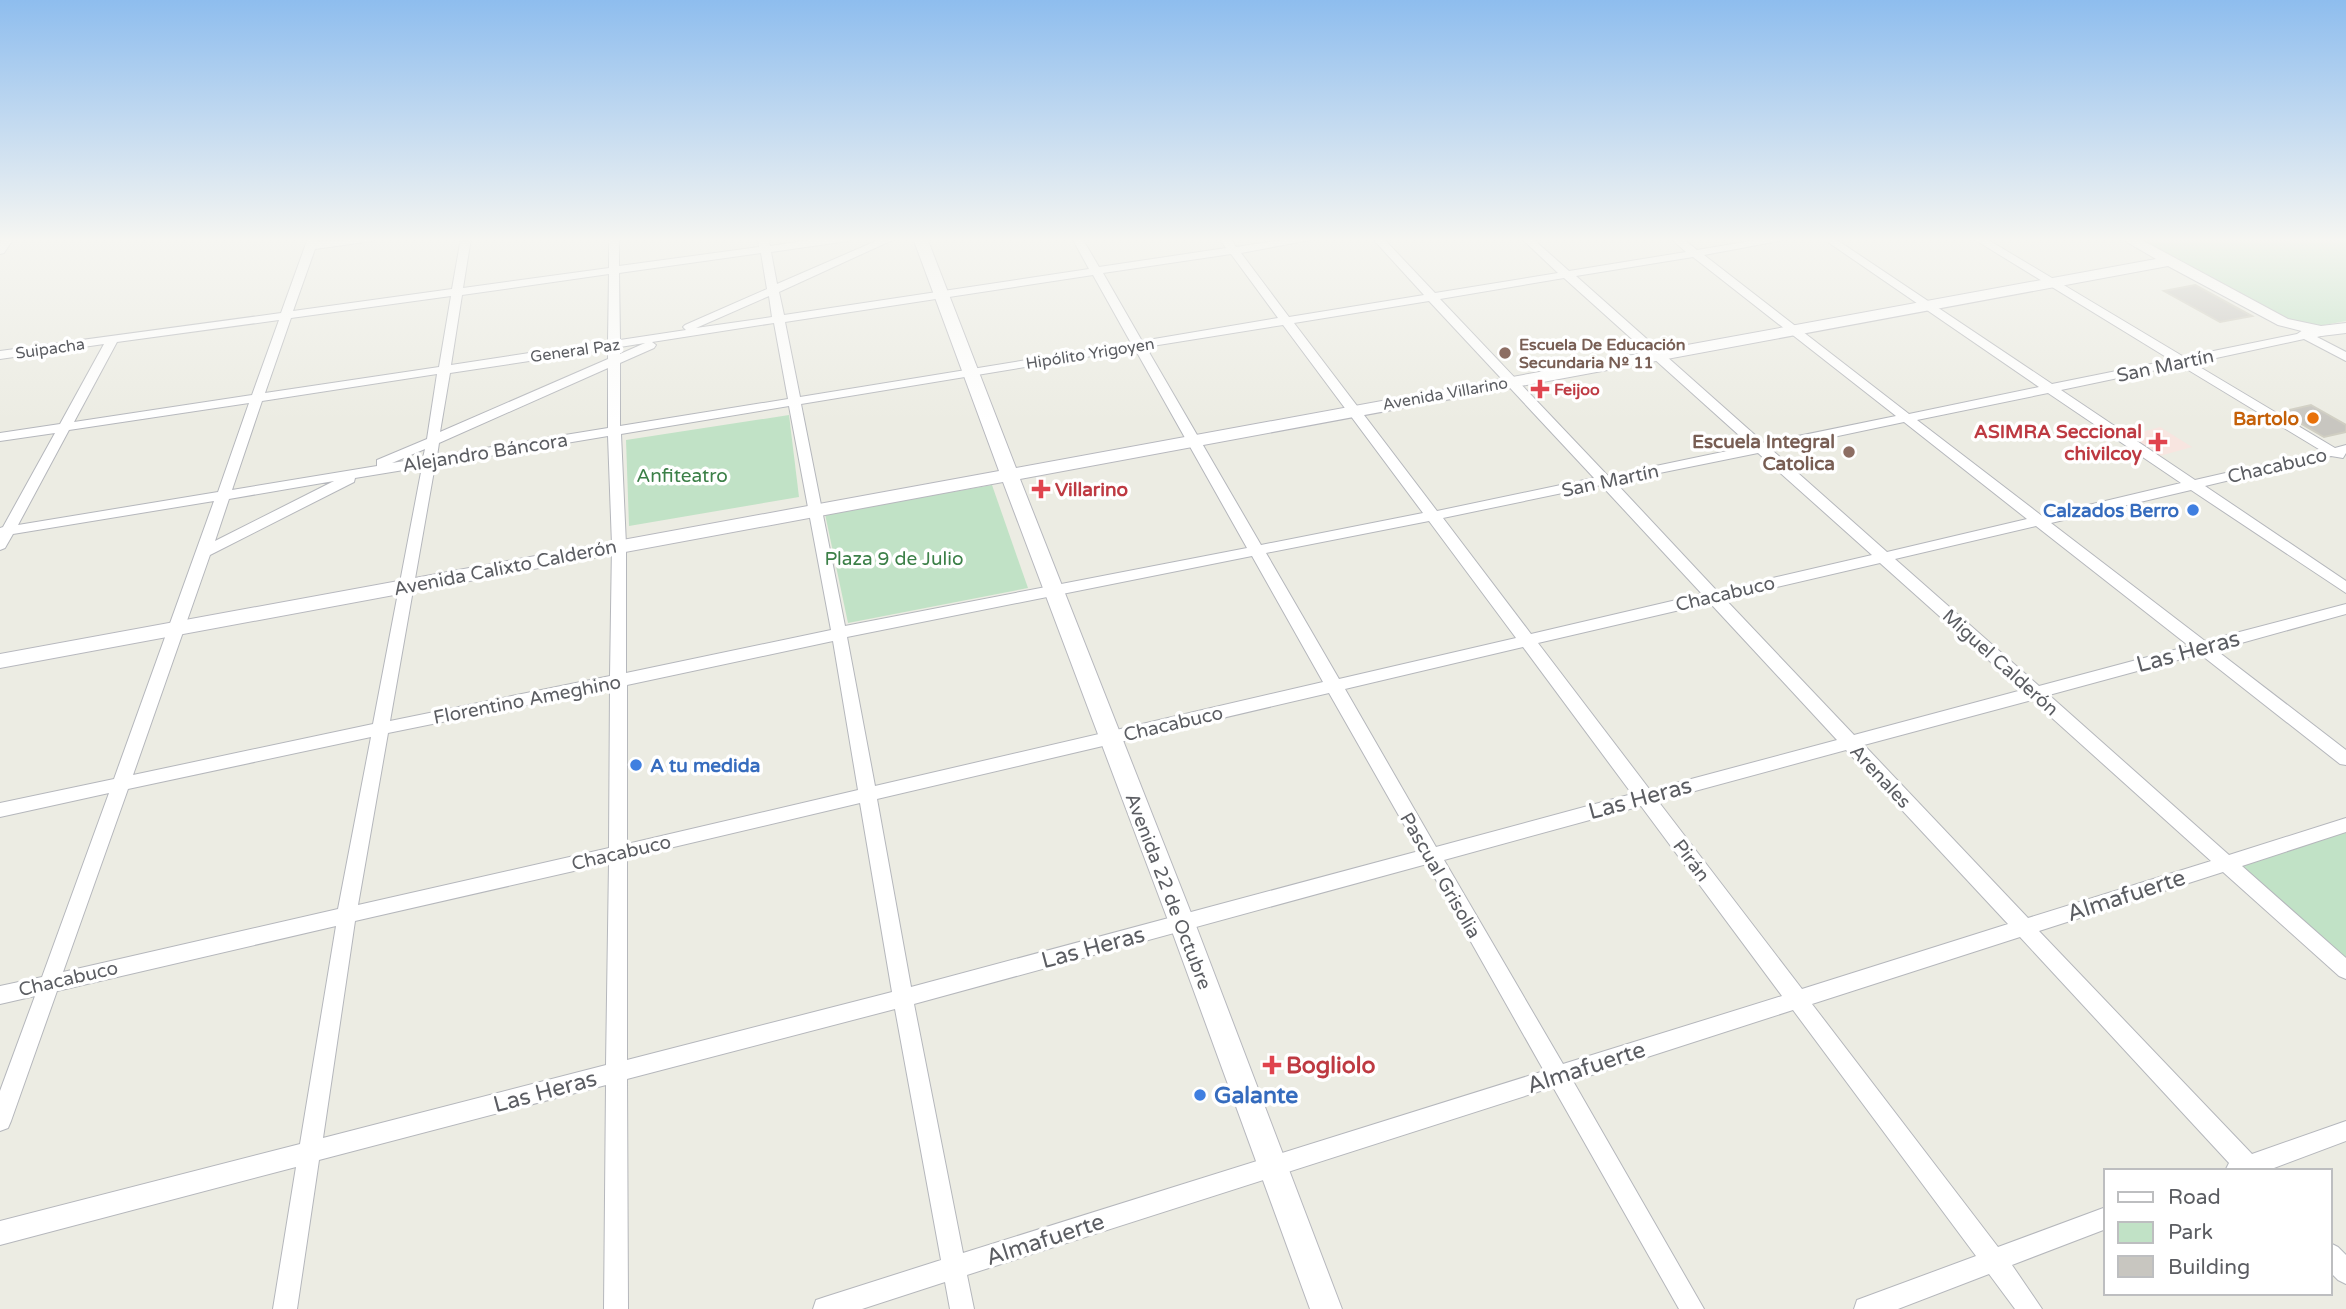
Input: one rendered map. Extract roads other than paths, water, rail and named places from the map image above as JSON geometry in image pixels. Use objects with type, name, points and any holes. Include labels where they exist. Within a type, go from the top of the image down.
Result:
[{"type":"main road","name":"Avenida 22 de Octubre","points":[[943,299],[1109,739],[1182,923],[1326,1309]]},
{"type":"main road","name":"Avenida Villarino","points":[[1008,470],[1943,299]]},
{"type":"main road","name":"San Martín","points":[[2240,299],[2283,322],[2328,331],[2346,328]]},
{"type":"main road","name":"Avenida Calixto Calderón","points":[[0,660],[179,622],[1008,470]]},
{"type":"main road","name":"Avenida Calixto Calderón","points":[[0,649],[179,622]]},
{"type":"street","points":[[0,1121],[291,299]]},
{"type":"street","name":"Suipacha","points":[[0,355],[406,299]]},
{"type":"street","points":[[285,1309],[312,1152],[346,914],[429,463],[455,299]]},
{"type":"street","points":[[614,299],[614,432],[618,541],[616,1309]]},
{"type":"street","points":[[202,553],[365,470],[753,299]]},
{"type":"street","points":[[775,299],[839,633],[903,998],[962,1309]]},
{"type":"street","name":"General Paz","points":[[0,437],[909,299]]},
{"type":"street","name":"Pascual Grisolia","points":[[1111,299],[1692,1309]]},
{"type":"street","name":"Pirán","points":[[1270,299],[2030,1309]]},
{"type":"street","name":"Hipólito Yrigoyen","points":[[971,373],[1419,299]]},
{"type":"street","name":"Arenales","points":[[1434,299],[2245,1169]]},
{"type":"street","name":"Miguel Calderón","points":[[1595,299],[2346,970]]},
{"type":"street","points":[[1754,299],[2346,759]]},
{"type":"street","points":[[1916,299],[2346,588]]},
{"type":"street","points":[[2078,299],[2342,453]]},
{"type":"street","points":[[2283,322],[2346,357]]},
{"type":"street","name":"San Martín","points":[[1055,592],[2328,331]]},
{"type":"street","points":[[0,545],[4,532],[112,340]]},
{"type":"street","name":"Alejandro Báncora","points":[[4,532],[365,470],[429,463],[971,373]]},
{"type":"street","name":"Chacabuco","points":[[0,995],[1109,739],[1882,556],[2342,453]]},
{"type":"street","name":"Florentino Ameghino","points":[[0,810],[839,633],[1055,592]]},
{"type":"street","name":"Las Heras","points":[[0,1234],[903,998],[2346,609]]},
{"type":"street","name":"Almafuerte","points":[[825,1309],[2346,825]]},
{"type":"street","points":[[2245,1169],[2346,1130]]},
{"type":"street","points":[[1867,1309],[2104,1219]]},
{"type":"street","points":[[2332,1257],[2346,1272]]},
{"type":"place","name":"Escuela De Educación Secundaria Nº 11","points":[[1505,353]]},
{"type":"place","name":"Feijoo","points":[[1540,389]]},
{"type":"place","name":"Bartolo","points":[[2313,418]]},
{"type":"place","name":"ASIMRA Seccional chivilcoy","points":[[2158,442]]},
{"type":"place","name":"Escuela Integral Catolica","points":[[1849,452]]},
{"type":"place","name":"Villarino","points":[[1041,489]]},
{"type":"place","name":"Calzados Berro","points":[[2193,510]]},
{"type":"place","name":"A tu medida","points":[[636,765]]},
{"type":"place","name":"Bogliolo","points":[[1272,1065]]},
{"type":"place","name":"Galante","points":[[1200,1095]]},
{"type":"park label","name":"Anfiteatro","points":[[682,475]]},
{"type":"park label","name":"Plaza 9 de Julio","points":[[894,558]]}]
